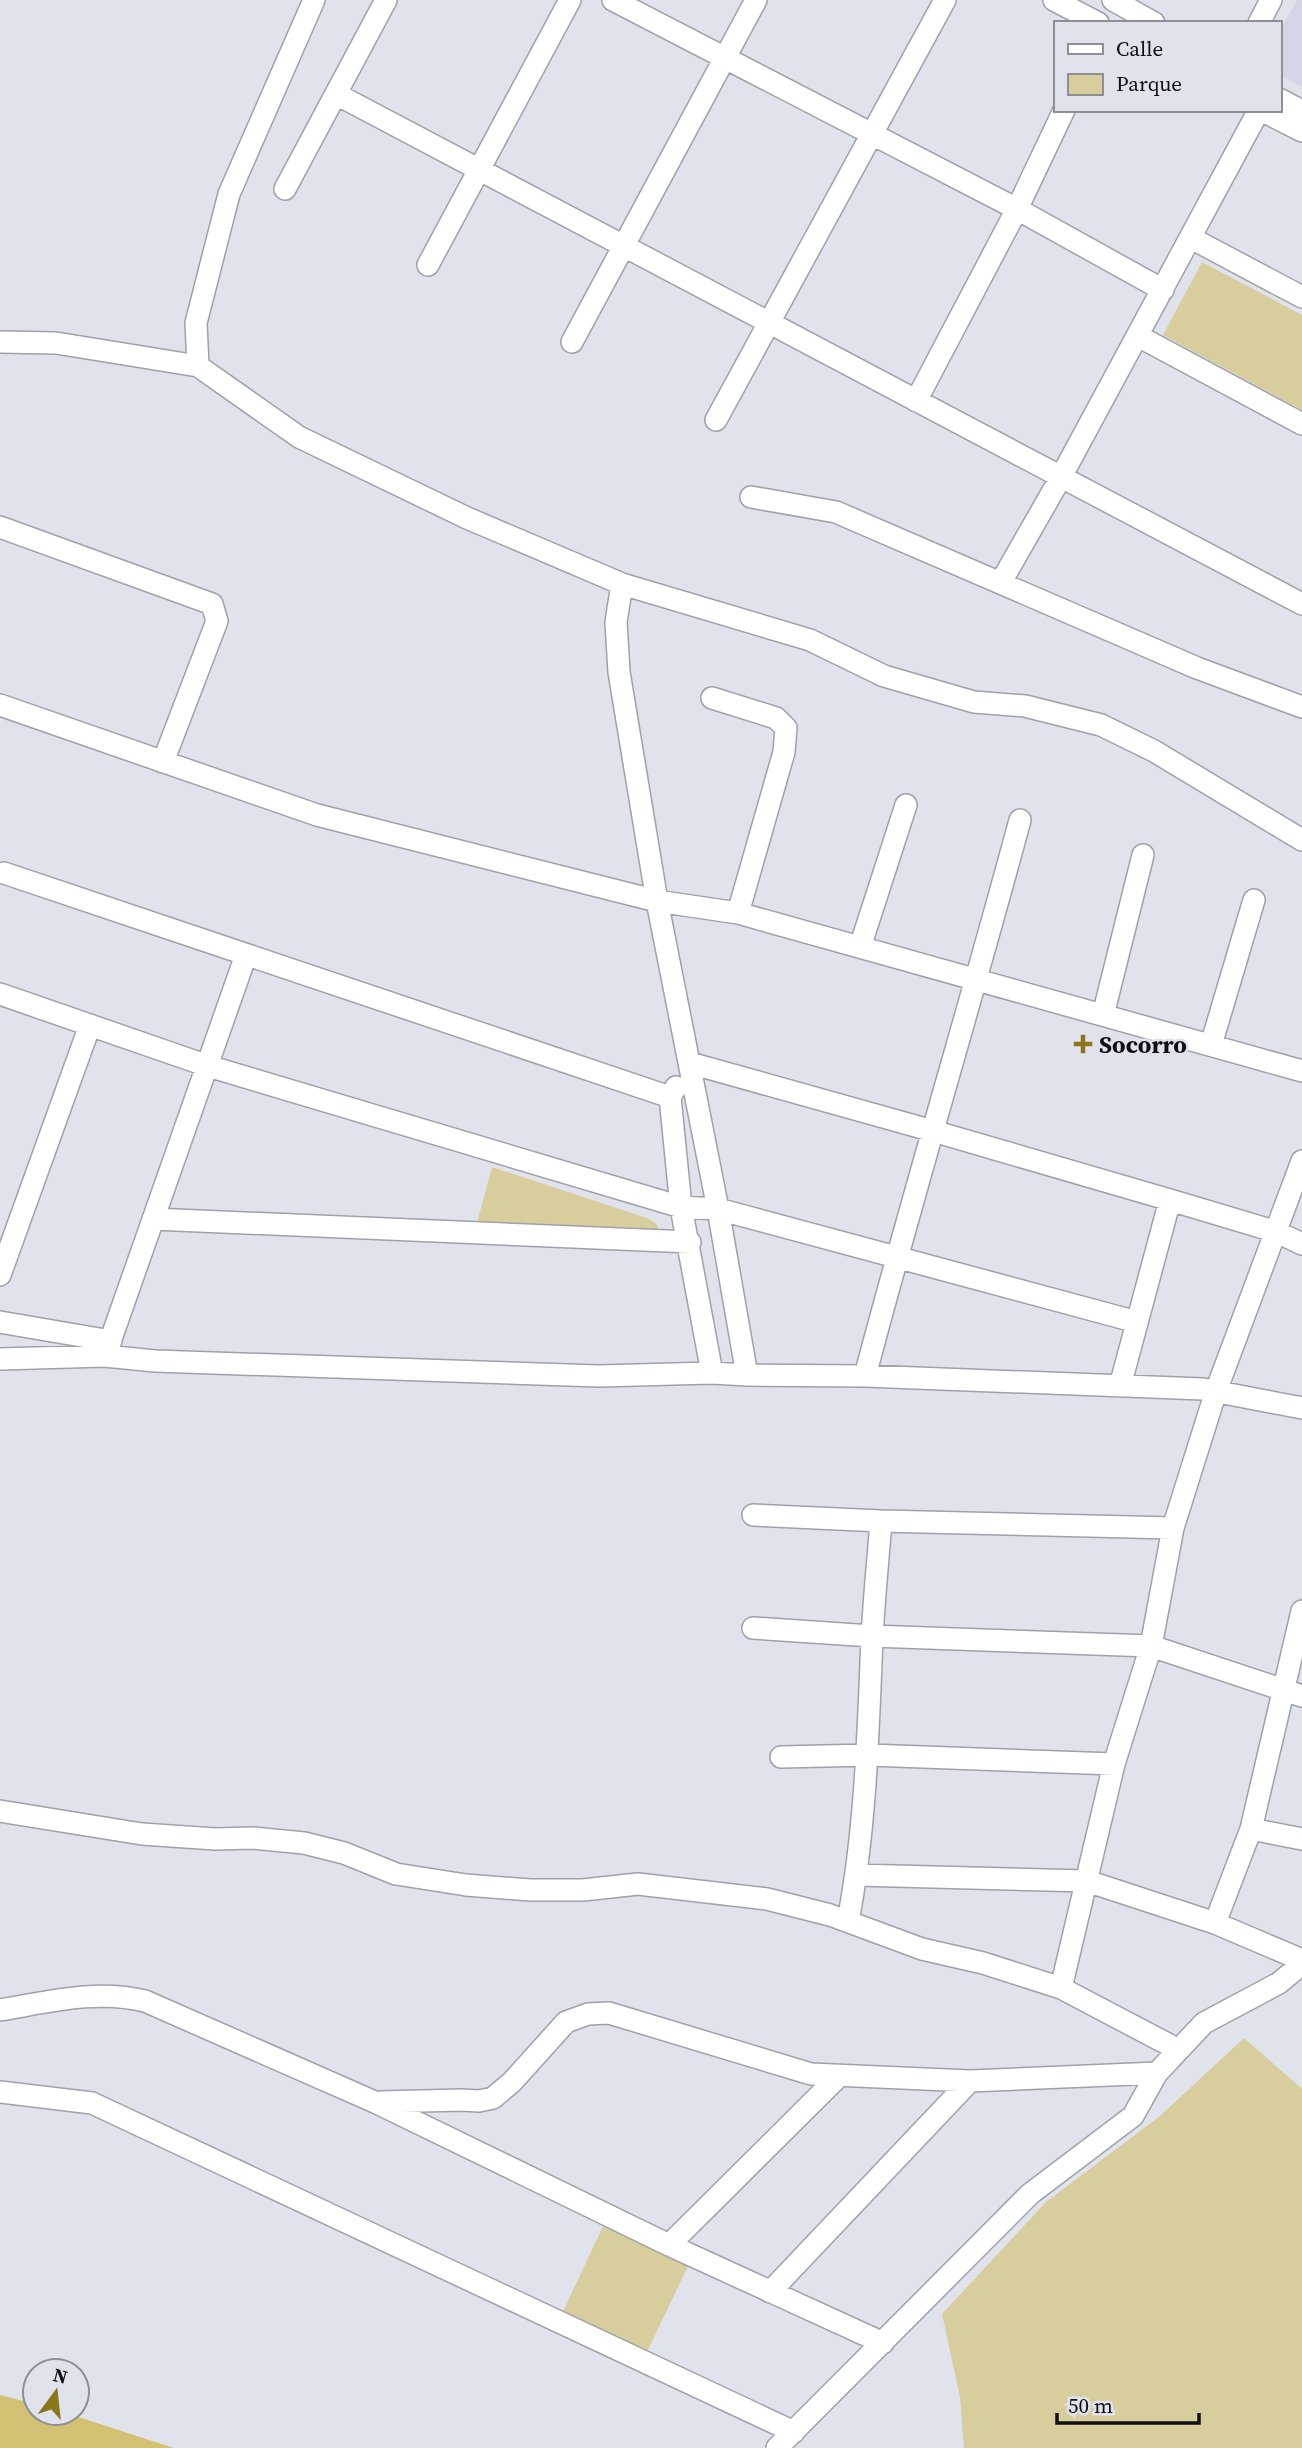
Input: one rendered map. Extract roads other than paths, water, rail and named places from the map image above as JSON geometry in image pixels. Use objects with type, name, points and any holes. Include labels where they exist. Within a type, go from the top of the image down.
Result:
[{"type":"street","points":[[198,366],[196,323],[229,194],[314,0]]},
{"type":"street","points":[[285,189],[387,0]]},
{"type":"street","points":[[428,265],[570,0]]},
{"type":"street","points":[[613,0],[1017,209],[1163,290]]},
{"type":"street","points":[[572,342],[756,0]]},
{"type":"street","points":[[716,420],[945,0]]},
{"type":"street","points":[[1054,0],[1094,21]]},
{"type":"street","points":[[1106,21],[1112,0],[1150,21]]},
{"type":"street","points":[[1260,21],[1271,0]]},
{"type":"street","points":[[336,94],[1302,604]]},
{"type":"street","points":[[1281,100],[1302,111]]},
{"type":"street","points":[[916,401],[1017,209],[1063,112]]},
{"type":"street","points":[[1001,582],[1259,112]]},
{"type":"street","points":[[1264,112],[1302,131]]},
{"type":"street","points":[[1191,238],[1302,297]]},
{"type":"street","points":[[1138,336],[1302,424]]},
{"type":"street","points":[[0,342],[56,343],[198,366],[299,437],[467,518],[622,584],[810,640],[897,679],[974,702],[1025,706],[1101,725],[1154,751],[1302,840]]},
{"type":"street","points":[[751,497],[836,512],[1197,668],[1302,707]]},
{"type":"street","points":[[0,527],[212,604],[217,621],[163,762]]},
{"type":"street","points":[[622,584],[616,622],[619,672],[657,901],[718,1209],[747,1375]]},
{"type":"street","points":[[712,698],[776,718],[786,728],[784,752],[738,914]]},
{"type":"street","points":[[0,705],[317,816],[657,901],[738,914],[1302,1070]]},
{"type":"street","points":[[860,947],[906,804]]},
{"type":"street","points":[[865,1376],[1020,820]]},
{"type":"street","points":[[1103,1015],[1143,855]]},
{"type":"street","points":[[4,873],[670,1097]]},
{"type":"street","points":[[1210,1045],[1254,900]]},
{"type":"street","points":[[108,1349],[246,955]]},
{"type":"street","points":[[0,995],[208,1066],[681,1207],[718,1209],[1137,1322]]},
{"type":"street","points":[[0,1275],[90,1025]]},
{"type":"street","points":[[690,1063],[670,1097],[681,1207],[690,1242],[712,1373]]},
{"type":"street","points":[[690,1063],[1170,1200],[1277,1232],[1302,1244]]},
{"type":"street","points":[[1061,1988],[1114,1764],[1151,1646],[1173,1528],[1216,1391],[1302,1161]]},
{"type":"street","points":[[1120,1386],[1170,1200]]},
{"type":"street","points":[[153,1219],[690,1242]]},
{"type":"street","points":[[0,1322],[155,1361],[586,1375],[712,1373],[865,1376],[1120,1386],[1216,1391],[1302,1408]]},
{"type":"street","points":[[0,1359],[108,1349]]},
{"type":"street","points":[[753,1515],[1173,1528]]},
{"type":"street","points":[[848,1921],[857,1875],[869,1755],[872,1636],[881,1521]]},
{"type":"street","points":[[1214,1923],[1251,1829],[1292,1693],[1302,1611]]},
{"type":"street","points":[[753,1628],[872,1636],[1151,1646],[1292,1693]]},
{"type":"street","points":[[781,1757],[869,1755],[1114,1764]]},
{"type":"street","points":[[0,1811],[154,1835],[215,1839],[253,1838],[304,1843],[344,1853],[396,1874],[466,1885],[530,1890],[583,1890],[638,1884],[767,1899],[848,1921],[922,1949],[983,1963],[1061,1988],[1177,2049]]},
{"type":"street","points":[[1251,1829],[1302,1839]]},
{"type":"street","points":[[777,2448],[1030,2194],[1133,2116],[1157,2073],[1203,2023],[1279,1983],[1302,1962],[1214,1923],[1087,1881],[857,1875]]},
{"type":"street","points":[[0,2010],[86,1996],[125,1996],[145,2001],[377,2103],[669,2245],[883,2343]]},
{"type":"street","points":[[377,2103],[479,2101],[493,2098],[512,2082],[566,2022],[588,2014],[609,2013],[811,2074],[970,2081],[1157,2073]]},
{"type":"street","points":[[669,2245],[839,2076]]},
{"type":"street","points":[[770,2292],[970,2081]]},
{"type":"street","points":[[0,2092],[92,2103],[794,2432]]},
{"type":"place","name":"Socorro","points":[[1083,1044]]}]
